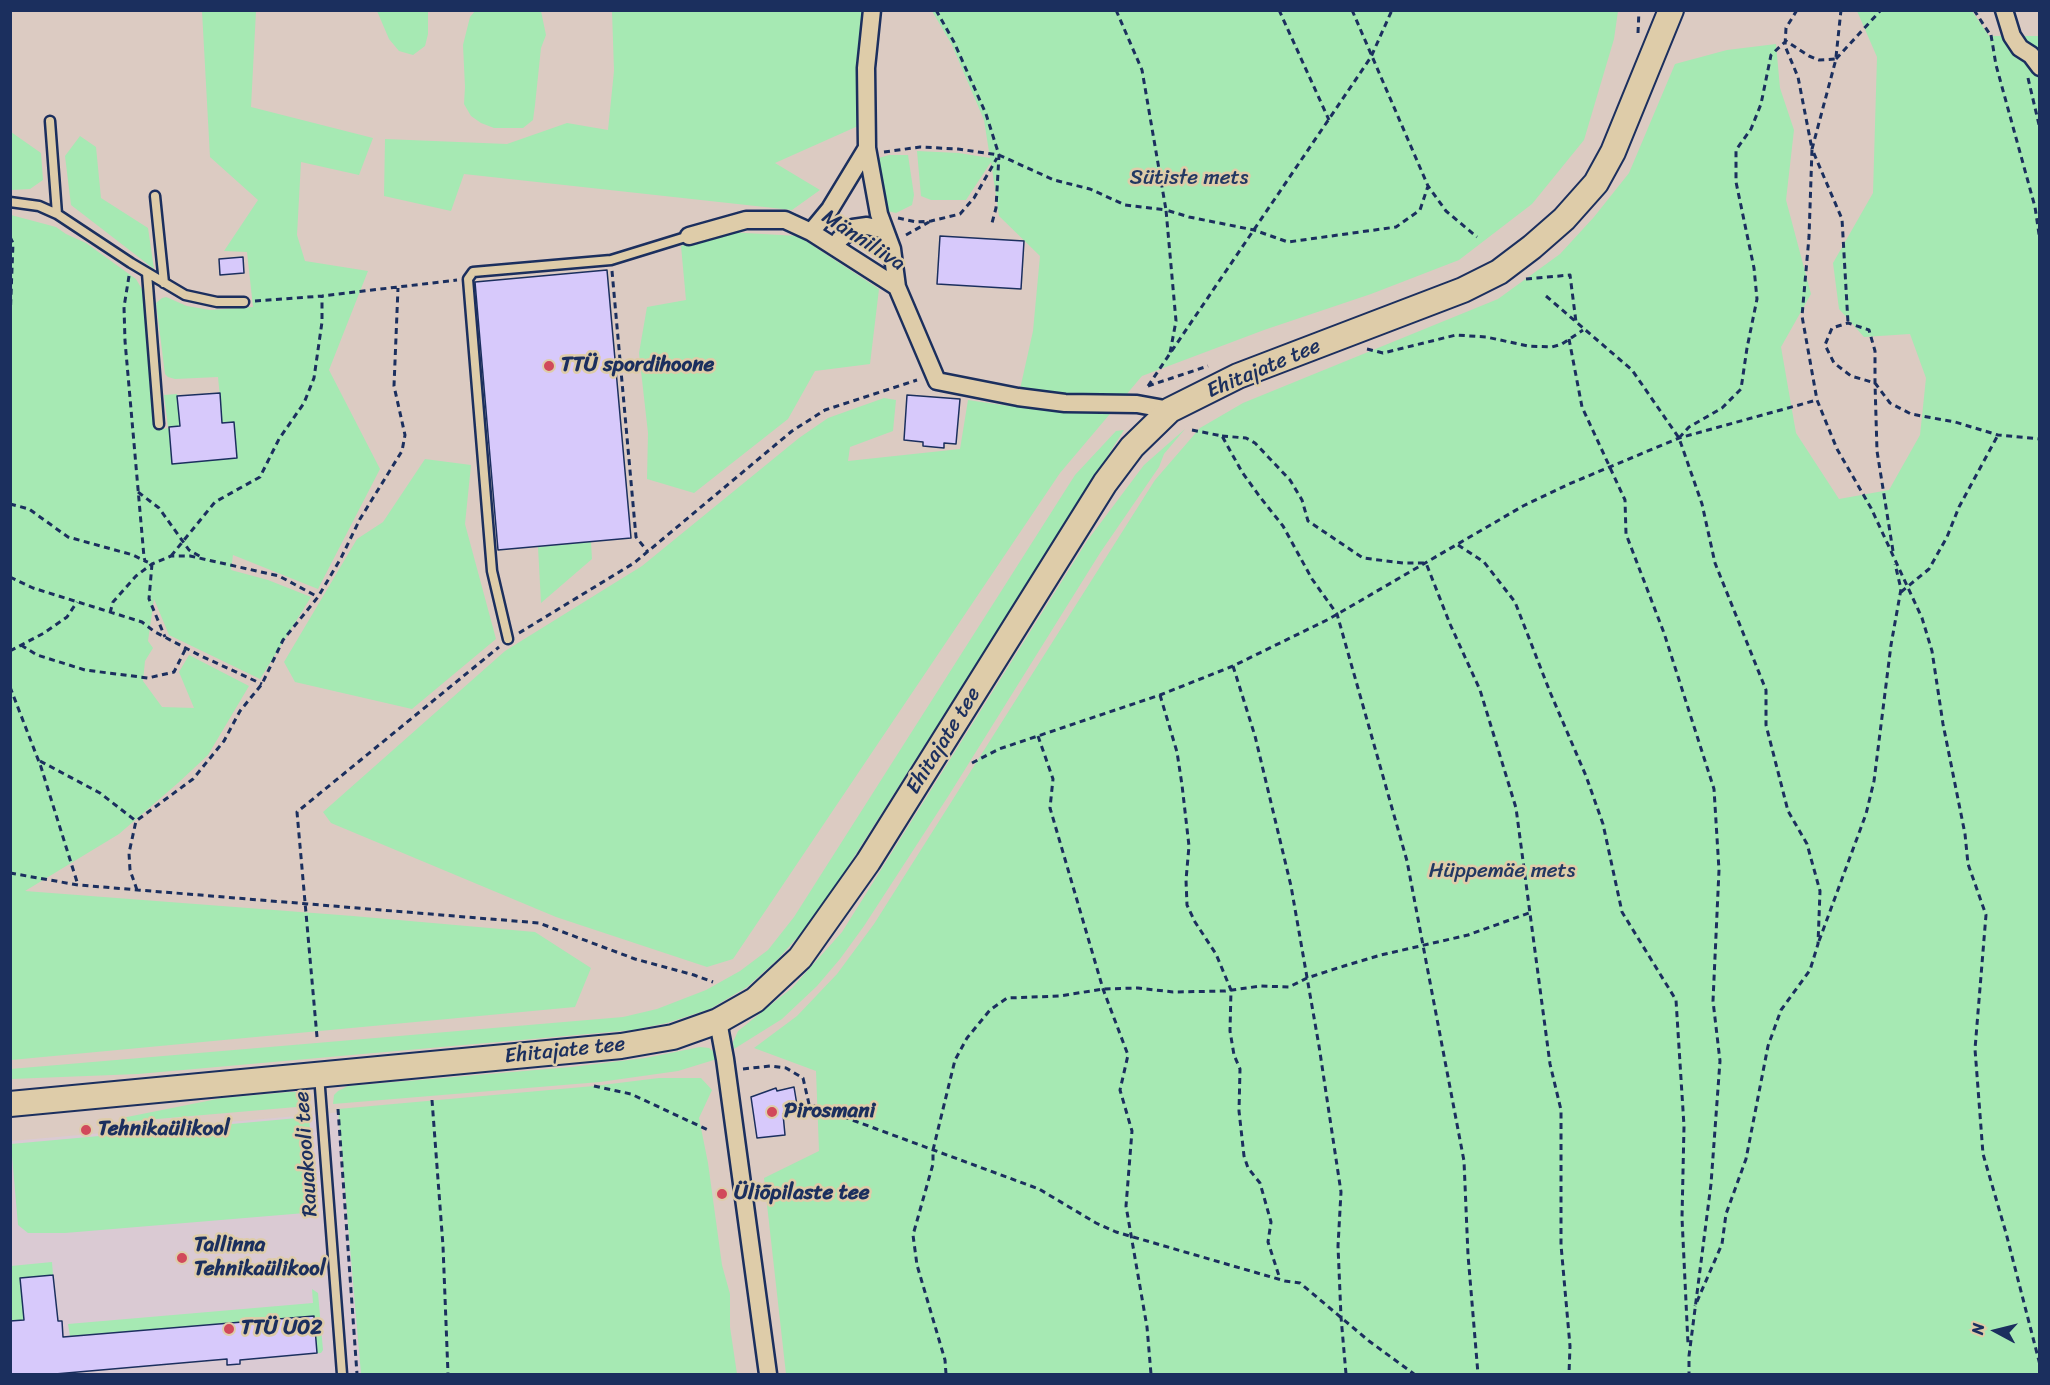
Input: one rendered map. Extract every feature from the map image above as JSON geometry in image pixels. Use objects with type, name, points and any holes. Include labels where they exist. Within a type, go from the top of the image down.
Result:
[{"type":"main road","name":"Ehitajate tee","points":[[10,1104],[621,1046],[673,1037],[718,1021],[755,1000],[800,958],[868,862],[1105,483],[1132,447],[1170,410],[1238,376],[1463,291],[1498,272],[1532,247],[1564,219],[1596,183],[1613,152],[1671,10]]},
{"type":"street","points":[[872,10],[866,68],[868,153],[879,214],[892,249],[897,287]]},
{"type":"street","points":[[2004,10],[2012,36],[2020,48],[2031,55],[2033,70]]},
{"type":"street","points":[[811,232],[830,209],[868,153]]},
{"type":"street","name":"Männiliiva","points":[[689,236],[746,220],[785,220],[811,232],[897,287],[934,374]]},
{"type":"street","points":[[836,247],[840,239],[852,228],[884,226]]},
{"type":"street","points":[[934,374],[937,381],[1018,397],[1065,403],[1137,404],[1170,410]]},
{"type":"street","points":[[718,1021],[727,1071],[768,1374]]},
{"type":"lane","points":[[50,121],[57,214]]},
{"type":"lane","points":[[155,195],[164,283]]},
{"type":"lane","points":[[10,202],[39,206],[57,214],[184,295],[217,302],[244,302]]},
{"type":"lane","points":[[508,639],[492,571],[468,279],[473,273],[611,260],[689,236]]},
{"type":"lane","points":[[147,273],[159,424]]},
{"type":"lane","name":"Rauakooli tee","points":[[319,1075],[342,1374]]},
{"type":"path","points":[[936,10],[954,42],[986,114],[999,155],[996,208],[992,223]]},
{"type":"path","points":[[1116,10],[1142,70],[1166,210],[1176,321],[1169,355]]},
{"type":"path","points":[[1279,10],[1329,120]]},
{"type":"path","points":[[1352,10],[1428,186],[1446,211],[1477,237]]},
{"type":"path","points":[[1137,404],[1371,57],[1392,10]]},
{"type":"path","points":[[1639,10],[1638,40],[1645,20]]},
{"type":"path","points":[[1797,10],[1786,28],[1785,46],[1798,77],[1812,149],[1842,219],[1848,323]]},
{"type":"path","points":[[1841,10],[1836,59],[1812,149],[1809,237],[1802,316],[1817,400],[1837,449],[1871,508],[1908,587],[1922,618],[1932,651],[1943,724],[1965,834],[1968,864],[1986,915],[1975,1049],[1983,1154],[2040,1365]]},
{"type":"path","points":[[1786,41],[1819,60],[1836,59],[1881,10]]},
{"type":"path","points":[[1991,35],[1996,65],[2035,207],[2040,241]]},
{"type":"path","points":[[1679,438],[1689,427],[1722,408],[1741,389],[1757,299],[1754,268],[1736,182],[1736,150],[1751,129],[1761,104],[1771,55],[1786,41]]},
{"type":"path","points":[[2033,70],[2040,129]]},
{"type":"path","points":[[868,153],[920,147],[999,155],[1054,180],[1089,189],[1125,205],[1166,210],[1189,218],[1254,230],[1288,242],[1396,227],[1420,210],[1428,186]]},
{"type":"path","points":[[884,226],[894,217],[916,222],[960,214],[974,198],[999,155]]},
{"type":"path","points":[[892,249],[902,238],[931,221]]},
{"type":"path","points":[[10,237],[13,243],[10,321]]},
{"type":"path","points":[[611,260],[636,537],[648,552]]},
{"type":"path","points":[[131,263],[124,307],[125,341],[145,561]]},
{"type":"path","points":[[1522,279],[1570,275],[1576,322]]},
{"type":"path","points":[[244,302],[322,296],[468,279]]},
{"type":"path","points":[[137,890],[130,870],[129,853],[136,821],[198,773],[224,741],[240,711],[262,684],[283,640],[318,597],[360,519],[402,451],[405,435],[394,386],[398,288]]},
{"type":"path","points":[[171,556],[215,502],[260,477],[279,439],[304,404],[314,378],[322,322],[322,296]]},
{"type":"path","points":[[1546,296],[1632,370],[1679,438],[1702,504],[1715,563],[1766,690],[1766,725],[1788,812],[1807,844],[1820,891],[1818,944]]},
{"type":"path","points":[[1695,1306],[1722,1244],[1726,1214],[1746,1159],[1768,1046],[1781,1010],[1810,970],[1866,814],[1874,781],[1900,592],[1877,451],[1875,383],[1875,351],[1869,330],[1848,323],[1832,328],[1826,345],[1834,363],[1851,376],[1875,383],[1890,404],[1911,414],[1954,422],[1998,435],[2040,439]]},
{"type":"path","points":[[1367,349],[1383,353],[1456,335],[1486,337],[1528,346],[1540,346],[1562,344],[1583,330]]},
{"type":"path","points":[[1569,339],[1582,407],[1625,500],[1626,534],[1664,633],[1714,789],[1719,870],[1713,1001],[1720,1061],[1711,1184],[1689,1356]]},
{"type":"path","points":[[1148,386],[1215,364]]},
{"type":"path","points":[[317,1037],[297,812],[508,639],[634,563],[800,426],[825,411],[934,374]]},
{"type":"path","points":[[972,763],[999,749],[1160,695],[1233,666],[1337,614],[1523,506],[1569,484],[1679,438],[1817,400]]},
{"type":"path","points":[[1192,430],[1246,438],[1262,448],[1290,480],[1302,500],[1308,521],[1357,555],[1363,558],[1403,563],[1426,563]]},
{"type":"path","points":[[1900,592],[1929,568],[1998,435]]},
{"type":"path","points":[[1222,436],[1242,472],[1283,526],[1312,579],[1337,614],[1407,861],[1464,1161],[1468,1255],[1478,1374]]},
{"type":"path","points":[[138,492],[159,508],[189,550],[206,560]]},
{"type":"path","points":[[10,504],[29,509],[68,537],[133,555],[152,564]]},
{"type":"path","points":[[1458,544],[1484,562],[1515,602],[1599,814],[1622,912],[1676,1000],[1684,1126],[1683,1218],[1689,1374]]},
{"type":"path","points":[[110,613],[114,602],[136,576],[152,564],[171,556],[190,556],[279,576],[318,597]]},
{"type":"path","points":[[1426,563],[1480,690],[1516,808],[1550,1064],[1561,1110],[1561,1245],[1570,1346],[1569,1374]]},
{"type":"path","points":[[152,564],[149,599],[165,637]]},
{"type":"path","points":[[10,577],[33,588],[142,622],[186,648],[262,684]]},
{"type":"path","points":[[10,651],[44,633],[67,616],[77,602]]},
{"type":"path","points":[[21,645],[37,655],[85,670],[148,678],[174,672],[186,648]]},
{"type":"path","points":[[1233,666],[1255,736],[1291,886],[1307,978],[1341,1192],[1338,1246],[1346,1374]]},
{"type":"path","points":[[10,687],[39,760],[78,885]]},
{"type":"path","points":[[1160,695],[1177,752],[1182,785],[1189,846],[1187,904],[1216,954],[1231,990],[1230,1031],[1234,1054],[1240,1069],[1239,1111],[1244,1156],[1248,1167],[1260,1183],[1271,1222],[1268,1242],[1280,1280]]},
{"type":"path","points":[[1038,736],[1053,779],[1050,808],[1103,989],[1128,1055],[1120,1090],[1132,1131],[1126,1206],[1147,1327],[1151,1374]]},
{"type":"path","points":[[39,760],[100,793],[136,821]]},
{"type":"path","points":[[10,873],[78,885],[539,923],[635,959],[713,982]]},
{"type":"path","points":[[946,1374],[945,1360],[917,1265],[913,1236],[933,1164],[933,1150],[955,1060],[967,1038],[990,1010],[1007,998],[1060,996],[1103,989],[1138,988],[1173,992],[1231,990],[1261,986],[1289,987],[1307,978],[1381,955],[1468,935],[1529,913]]},
{"type":"path","points":[[727,1071],[770,1066],[786,1068],[803,1078],[809,1104],[1039,1189],[1096,1223],[1280,1280],[1300,1283],[1414,1374]]},
{"type":"path","points":[[594,1086],[631,1094],[708,1130]]},
{"type":"path","points":[[432,1100],[443,1246],[448,1374]]},
{"type":"path","points":[[338,1108],[357,1374]]},
{"type":"shaded area","name":"Tallinna Tehnikaülikool","points":[[343,1112],[363,1374],[11,1374],[11,1141]]},
{"type":"green space","points":[[202,11],[256,11],[251,107],[373,138],[359,175],[301,162],[297,235],[305,261],[368,271],[329,370],[380,469],[318,589],[233,555],[231,570],[268,580],[311,597],[260,679],[169,635],[154,599],[148,641],[153,648],[145,661],[143,681],[162,707],[194,708],[179,672],[189,655],[249,686],[208,755],[178,783],[119,834],[25,891],[535,932],[591,968],[575,1007],[11,1060],[11,215],[56,227],[86,243],[136,279],[143,291],[155,430],[169,428],[236,458],[233,422],[168,427],[164,395],[177,394],[179,412],[221,408],[218,377],[175,379],[165,374],[156,303],[166,297],[187,306],[210,310],[253,307],[247,252],[224,251],[258,200],[210,157]]},
{"type":"green space","points":[[377,11],[428,11],[428,34],[425,46],[413,55],[399,51],[389,39]]},
{"type":"green space","points":[[475,11],[541,11],[546,35],[541,48],[533,120],[523,128],[494,128],[481,123],[471,116],[464,104],[463,45],[470,17]]},
{"type":"green space","points":[[612,11],[864,11],[858,126],[775,163],[820,190],[792,210],[464,174],[451,211],[384,196],[385,139],[507,144],[567,123],[608,130],[614,71]]},
{"type":"green space","name":"Sütiste mets","points":[[932,11],[1618,11],[1614,39],[1584,140],[1532,204],[1459,260],[1142,376],[1060,473],[733,959],[707,967],[556,917],[331,823],[323,812],[505,651],[642,566],[799,438],[828,418],[884,398],[896,400],[893,431],[850,447],[848,461],[960,449],[968,400],[1016,407],[1033,331],[1040,256],[999,216],[991,162],[966,200],[931,200],[921,196],[917,151],[959,153],[990,158],[984,120],[952,45]]},
{"type":"green space","name":"Hüppemäe mets","points":[[1857,11],[1972,11],[1989,36],[2039,36],[2039,1374],[786,1374],[764,1178],[819,1151],[816,1071],[754,1048],[797,1016],[837,974],[874,924],[1155,480],[1200,428],[1243,403],[1498,299],[1560,254],[1594,217],[1629,173],[1675,64],[1727,50],[1776,44],[1780,88],[1794,130],[1786,200],[1811,294],[1781,347],[1796,433],[1839,499],[1889,490],[1920,435],[1926,378],[1910,334],[1864,337],[1839,309],[1833,263],[1873,193],[1877,57]]},
{"type":"green space","points":[[11,132],[41,153],[43,180],[30,189],[11,190]]},
{"type":"green space","points":[[80,136],[96,147],[101,198],[148,228],[154,269],[71,205],[65,156]]},
{"type":"green space","points":[[889,155],[908,155],[914,195],[912,205],[896,213],[879,209],[872,160]]},
{"type":"green space","points":[[728,232],[798,236],[879,289],[870,364],[815,371],[788,419],[694,493],[647,479],[648,433],[639,353],[647,307],[686,300],[681,246]]},
{"type":"green space","points":[[1185,429],[1164,454],[1159,467],[1100,553],[949,795],[840,959],[817,986],[782,1019],[734,1049],[733,1042],[738,1031],[792,988],[842,932],[1087,541],[1144,465]]},
{"type":"green space","points":[[1124,430],[828,898],[778,959],[747,987],[710,1009],[667,1023],[633,1030],[138,1074],[11,1079],[10,1069],[623,1017],[657,1009],[706,990],[740,971],[768,950],[794,917],[1075,475],[1116,431]]},
{"type":"green space","points":[[425,459],[471,465],[465,524],[496,639],[412,709],[295,682],[284,662],[357,539],[383,522]]},
{"type":"green space","points":[[591,542],[592,559],[541,603],[538,547]]},
{"type":"green space","points":[[700,1047],[709,1048],[717,1059],[678,1071],[600,1082],[333,1104],[334,1095],[348,1086],[571,1067],[645,1058]]},
{"type":"green space","points":[[659,1078],[701,1078],[712,1090],[699,1118],[708,1163],[722,1265],[730,1294],[730,1327],[737,1374],[361,1374],[338,1109]]},
{"type":"green space","points":[[299,1092],[305,1096],[308,1106],[122,1122],[122,1118],[222,1098]]},
{"type":"green space","points":[[309,1117],[317,1212],[65,1233],[28,1233],[18,1225],[11,1144]]},
{"type":"green space","points":[[52,1262],[53,1275],[20,1278],[24,1320],[11,1321],[11,1266]]},
{"type":"green space","points":[[312,1289],[318,1293],[323,1350],[321,1353],[317,1353],[313,1316],[70,1336],[68,1324],[313,1303]]},
{"type":"building","points":[[940,236],[1024,241],[1021,289],[937,284]]},
{"type":"building","points":[[243,257],[244,273],[220,275],[219,259]]},
{"type":"building","name":"TTÜ spordihoone","points":[[607,270],[631,538],[498,550],[475,282]]},
{"type":"building","points":[[220,393],[222,423],[234,422],[237,458],[172,464],[169,427],[180,426],[177,396]]},
{"type":"building","points":[[907,395],[960,399],[956,444],[944,443],[944,448],[923,446],[923,442],[904,440]]},
{"type":"building","name":"Pirosmani","points":[[794,1087],[798,1111],[783,1114],[785,1135],[757,1138],[751,1097],[776,1088],[777,1091]]},
{"type":"building","name":"TTÜ U02","points":[[53,1275],[58,1321],[62,1321],[63,1337],[314,1316],[317,1353],[240,1360],[240,1364],[227,1365],[227,1359],[55,1374],[10,1374],[10,1321],[24,1320],[20,1278]]},
{"type":"place","name":"TTÜ spordihoone","points":[[549,366]]},
{"type":"place","name":"Pirosmani","points":[[772,1112]]},
{"type":"place","name":"Tehnikaülikool","points":[[86,1130]]},
{"type":"place","name":"Üliõpilaste tee","points":[[722,1194]]},
{"type":"place","name":"Tallinna Tehnikaülikool","points":[[182,1258]]},
{"type":"place","name":"TTÜ U02","points":[[229,1329]]}]
